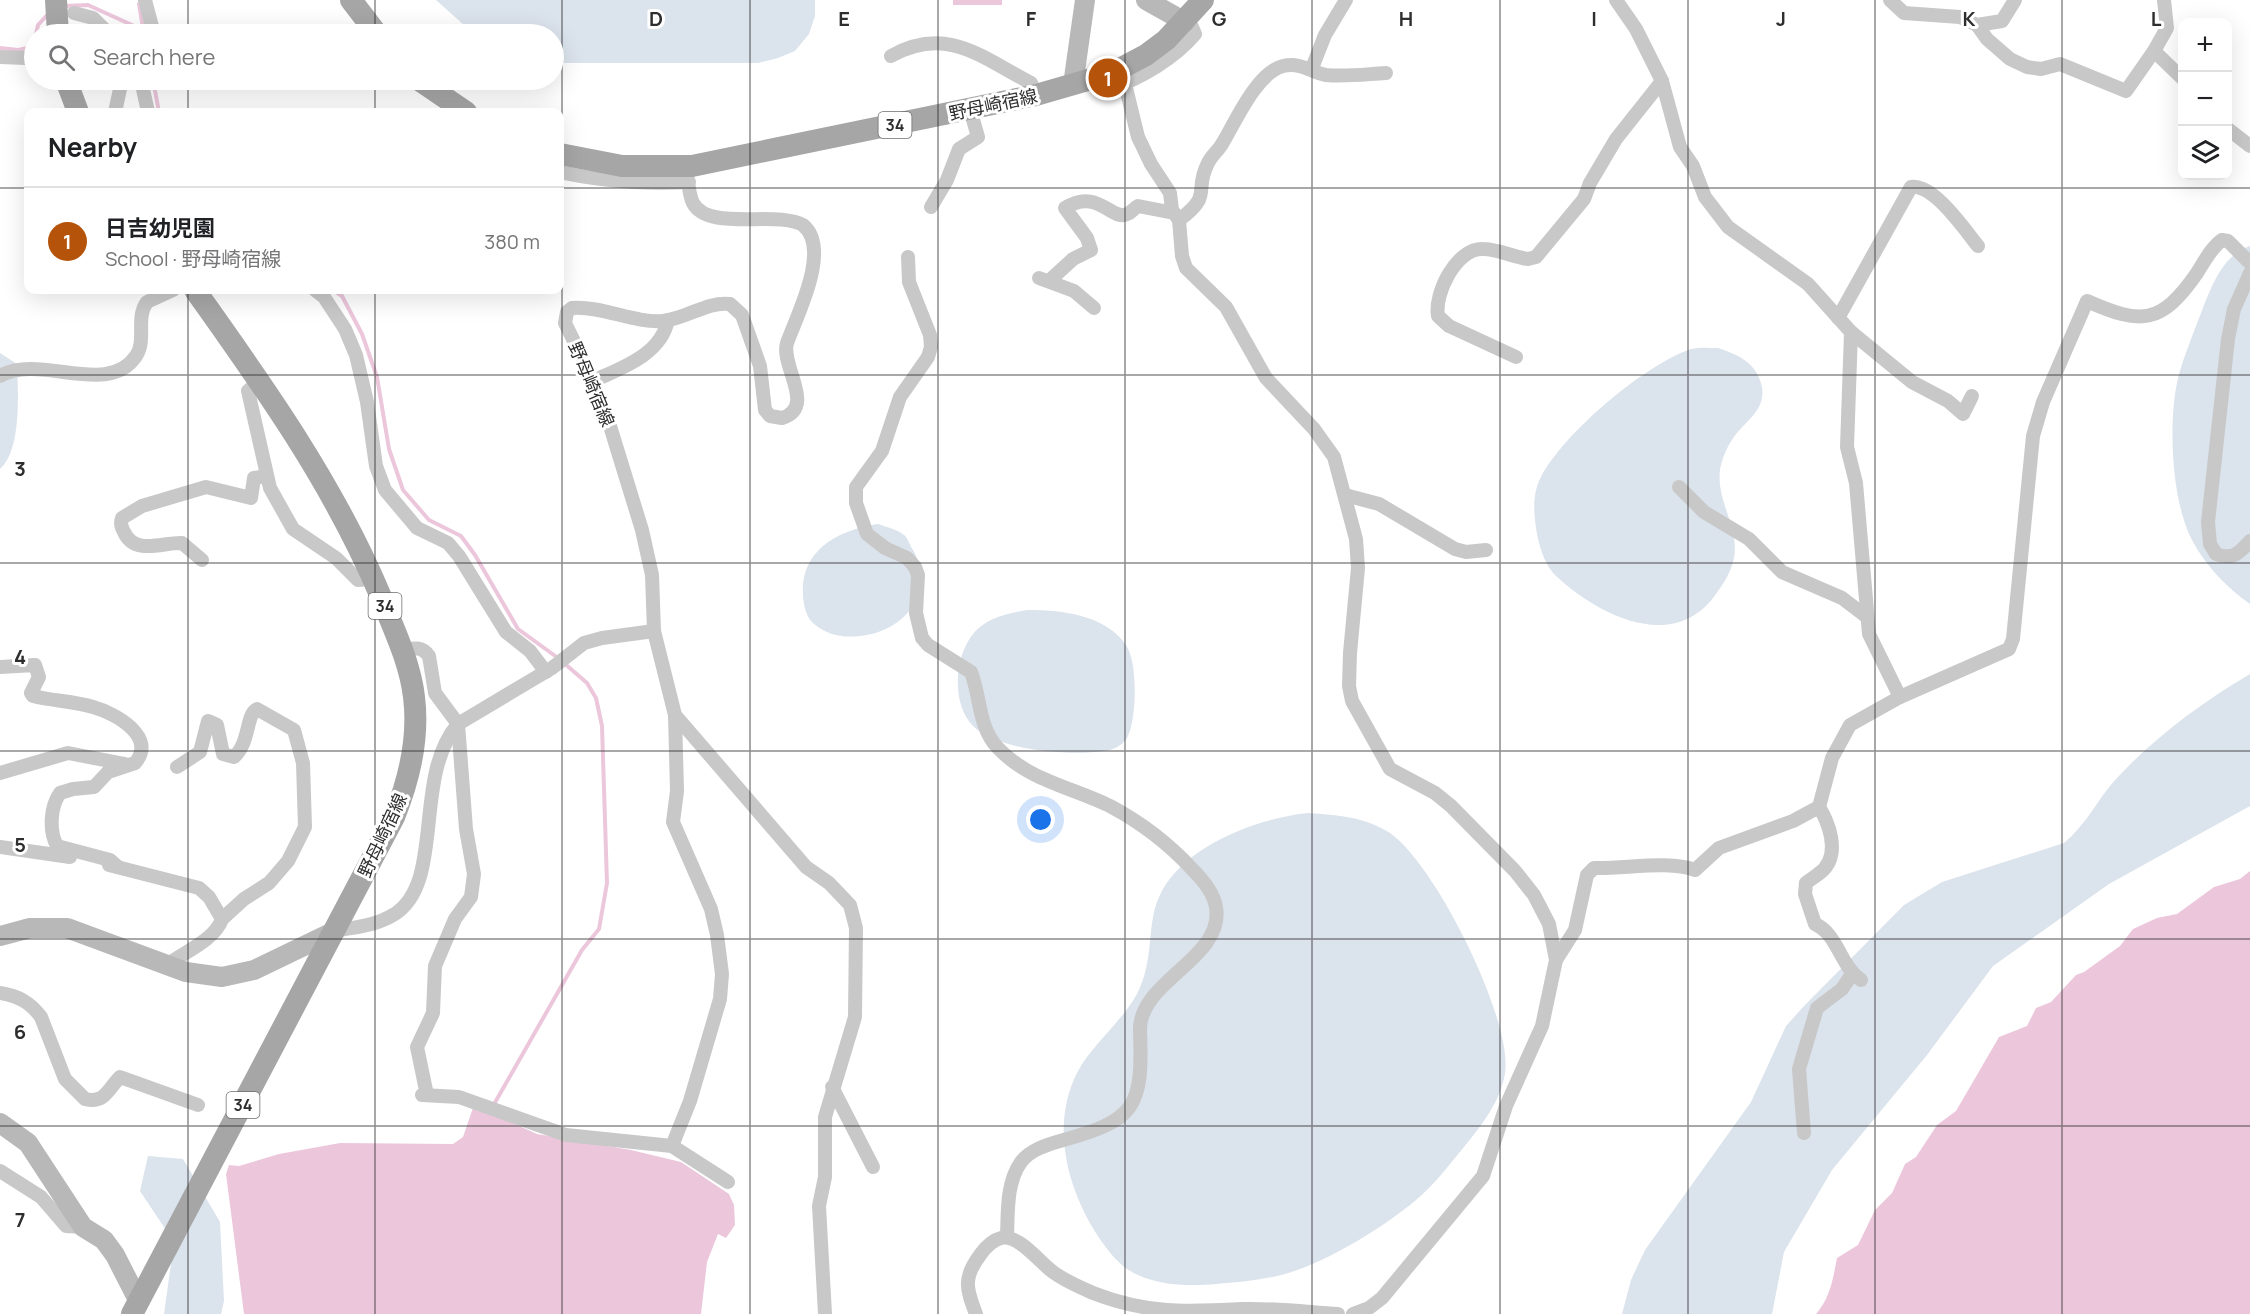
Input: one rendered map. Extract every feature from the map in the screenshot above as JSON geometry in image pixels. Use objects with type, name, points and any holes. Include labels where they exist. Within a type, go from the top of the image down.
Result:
[{"type":"main road","points":[[351,0],[369,24]]},
{"type":"main road","name":"野母崎宿線","points":[[564,155],[622,166],[687,174],[1036,95],[1112,73],[1146,55],[1185,22],[1203,0]]},
{"type":"main road","points":[[70,90],[76,108]]},
{"type":"main road","points":[[434,90],[460,108]]},
{"type":"main road","name":"野母崎宿線","points":[[135,1307],[163,1259],[383,840],[402,798],[411,758],[415,718],[412,686],[403,650],[358,543],[314,464],[260,381],[198,294]]},
{"type":"street","points":[[145,0],[151,24]]},
{"type":"street","points":[[1073,85],[1085,0]]},
{"type":"street","points":[[1146,0],[1185,22],[1192,27],[1195,34],[1185,46],[1119,86],[1138,137],[1151,164],[1170,193],[1186,268],[1226,307],[1266,378],[1314,429],[1334,457],[1356,539],[1358,568],[1350,654],[1352,701],[1390,769],[1435,793],[1451,806],[1515,871],[1534,895],[1549,924],[1556,960]]},
{"type":"street","points":[[1312,68],[1325,35],[1346,0]]},
{"type":"street","points":[[1616,0],[1636,29],[1662,81],[1680,147],[1693,166],[1705,197],[1728,227],[1808,284],[1851,332],[1912,382],[1948,400],[1963,414],[1972,396]]},
{"type":"street","points":[[1890,0],[1904,13],[1960,17],[1977,25],[1987,39],[2010,59],[2034,68],[2060,64],[2121,91],[2126,91],[2167,28],[2164,0]]},
{"type":"street","points":[[1977,25],[2002,21],[2015,0]]},
{"type":"street","points":[[60,13],[93,18],[99,24]]},
{"type":"street","points":[[891,56],[910,46],[925,43],[942,42],[960,46],[1031,83],[1036,95]]},
{"type":"street","points":[[2154,51],[2178,74]]},
{"type":"street","points":[[0,57],[24,58]]},
{"type":"street","points":[[1094,308],[1074,291],[1044,280],[1073,259],[1091,250],[1087,238],[1065,208],[1073,203],[1090,200],[1120,215],[1128,214],[1138,206],[1176,217],[1193,209],[1201,198],[1208,162],[1222,144],[1241,109],[1261,83],[1281,67],[1312,68],[1330,75],[1386,73]]},
{"type":"street","points":[[1516,357],[1449,326],[1438,316],[1437,299],[1443,282],[1466,254],[1475,250],[1483,249],[1528,259],[1536,257],[1584,199],[1596,172],[1616,139],[1662,81]]},
{"type":"street","points":[[117,108],[120,90]]},
{"type":"street","points":[[143,90],[147,108]]},
{"type":"street","points":[[932,207],[947,180],[959,149],[978,137],[970,109]]},
{"type":"street","points":[[2232,132],[2250,146]]},
{"type":"street","points":[[564,173],[598,180],[649,184],[687,174]]},
{"type":"street","name":"野母崎宿線","points":[[0,936],[39,927],[67,928],[167,965],[206,976],[233,976],[273,962],[321,935],[383,920],[404,908],[410,900],[424,864],[429,803],[437,763],[449,735],[458,724],[549,670],[584,643],[602,638],[654,631],[652,575],[642,530],[628,480],[593,381],[565,323],[567,312],[572,308],[588,307],[615,314],[668,320],[724,303],[738,308],[760,366],[766,413],[782,418],[794,410],[797,395],[786,350],[812,279],[811,238],[808,229],[792,220],[710,216],[695,206],[687,174]]},
{"type":"street","points":[[1838,318],[1911,188],[1920,186],[1930,192],[1978,246]]},
{"type":"street","points":[[1804,1133],[1799,1069],[1816,1008],[1856,977],[1826,930],[1815,924],[1805,894],[1806,884],[1820,873],[1831,858],[1830,829],[1819,807],[1832,758],[1850,725],[1900,697],[2009,649],[2013,639],[2033,436],[2043,402],[2087,301],[2128,318],[2152,316],[2163,310],[2184,291],[2222,240],[2228,241],[2250,262]]},
{"type":"street","points":[[908,257],[909,282],[930,335],[931,347],[928,357],[900,397],[882,451],[856,487],[856,503],[867,534],[885,548],[907,558],[915,567],[918,575],[916,613],[922,638],[928,645],[971,672],[978,690],[982,719],[996,746],[1032,774],[1110,806],[1175,851],[1198,876],[1216,907],[1215,927],[1209,938],[1189,962],[1153,996],[1142,1017],[1141,1078],[1130,1108],[1123,1116],[1100,1130],[1053,1143],[1028,1155],[1012,1182],[1007,1237]]},
{"type":"street","points":[[2250,273],[2234,309],[2228,339],[2208,522],[2210,544],[2216,554],[2228,558],[2237,555],[2250,541]]},
{"type":"street","points":[[0,376],[9,371],[24,368],[92,375],[111,374],[127,365],[140,348],[142,308],[162,294]]},
{"type":"street","points":[[320,294],[345,329],[356,355],[367,402],[376,465],[385,490],[417,528],[448,543],[459,556],[506,632],[549,670]]},
{"type":"street","points":[[593,381],[643,356],[666,330],[668,320]]},
{"type":"street","points":[[1851,332],[1847,447],[1856,483],[1869,633],[1900,697]]},
{"type":"street","points":[[260,381],[248,391],[266,476],[292,529],[336,558],[358,580],[373,579]]},
{"type":"street","points":[[202,560],[182,543],[157,547],[136,544],[126,537],[122,529],[122,518],[142,506],[206,488],[251,498],[254,478],[266,476]]},
{"type":"street","points":[[1679,488],[1704,512],[1749,539],[1782,572],[1842,598],[1867,618]]},
{"type":"street","points":[[1345,495],[1379,504],[1455,549],[1466,552],[1486,550]]},
{"type":"street","points":[[654,631],[675,715],[677,791],[674,822],[711,909],[722,974],[714,1025],[690,1101],[672,1146]]},
{"type":"street","points":[[403,650],[416,648],[426,652],[429,656],[435,693],[458,724],[466,829],[474,874],[471,897],[456,919],[435,966],[433,1012],[417,1047],[424,1095],[459,1097],[566,1135],[672,1146],[728,1182]]},
{"type":"street","points":[[0,667],[35,665],[39,677],[31,693],[33,696],[106,711],[137,732],[141,743],[139,758],[135,763],[124,764],[68,753],[0,773]]},
{"type":"street","points":[[167,965],[213,934],[222,919],[244,899],[268,883],[288,861],[300,841],[305,826],[302,754],[294,730],[257,709],[250,715],[245,744],[234,757],[223,754],[217,725],[215,722],[208,721],[204,727],[200,752],[177,767]]},
{"type":"street","points":[[675,715],[806,867],[829,883],[850,905],[856,928],[855,1017],[832,1087],[825,1117],[825,1177],[819,1206],[825,1314]]},
{"type":"street","points":[[118,867],[110,860],[57,846],[52,820],[60,793],[96,786],[104,775],[124,764]]},
{"type":"street","points":[[1353,1314],[1369,1308],[1382,1298],[1483,1176],[1506,1106],[1535,1047],[1542,1026],[1556,960],[1575,930],[1587,875],[1594,868],[1623,869],[1680,864],[1695,870],[1719,848],[1793,821],[1819,807]]},
{"type":"street","points":[[0,847],[65,855],[199,888],[209,897],[222,919]]},
{"type":"street","points":[[0,993],[20,999],[35,1008],[41,1017],[65,1079],[85,1099],[98,1100],[107,1095],[120,1077],[198,1106]]},
{"type":"street","points":[[832,1087],[873,1167]]},
{"type":"street","name":"野母崎宿線","points":[[0,1123],[28,1143],[83,1227],[104,1240],[115,1255],[135,1307]]},
{"type":"street","points":[[0,1171],[41,1197],[66,1226],[83,1227]]},
{"type":"street","points":[[976,1314],[969,1297],[969,1272],[985,1249],[998,1239],[1007,1237],[1017,1242],[1065,1281],[1096,1294],[1143,1308],[1194,1313],[1242,1309],[1338,1314]]},
{"type":"shaded area","points":[[436,0],[815,0],[815,16],[809,34],[795,51],[758,63],[564,63],[564,24],[463,24]]},
{"type":"shaded area","points":[[953,0],[1002,0],[1002,5],[953,5]]},
{"type":"shaded area","points":[[2250,246],[2250,604],[2217,575],[2192,540],[2180,504],[2172,438],[2178,378],[2205,303],[2225,265],[2240,250]]},
{"type":"shaded area","points":[[1718,348],[1746,361],[1756,372],[1762,387],[1761,403],[1730,443],[1721,465],[1720,488],[1735,546],[1733,564],[1713,598],[1696,614],[1676,623],[1655,625],[1633,621],[1591,602],[1555,575],[1549,567],[1544,558],[1535,523],[1534,507],[1538,484],[1552,460],[1586,421],[1629,385],[1672,357],[1691,349]]},
{"type":"shaded area","points":[[0,353],[17,364],[18,405],[12,449],[0,469]]},
{"type":"shaded area","points":[[878,524],[904,535],[920,566],[919,595],[912,608],[890,627],[876,633],[860,636],[835,635],[818,627],[807,614],[804,606],[804,578],[808,565],[825,544],[850,531]]},
{"type":"shaded area","points":[[1027,610],[1067,613],[1094,620],[1106,626],[1126,645],[1133,664],[1135,691],[1133,718],[1127,738],[1114,749],[1073,753],[1017,746],[985,734],[973,726],[965,716],[960,703],[958,675],[960,661],[972,636],[991,620]]},
{"type":"shaded area","points":[[2250,674],[2250,806],[2109,884],[1993,966],[1927,1055],[1832,1170],[1784,1252],[1772,1314],[1622,1314],[1631,1280],[1645,1250],[1751,1102],[1786,1026],[1804,1006],[1904,905],[1942,882],[2064,843],[2079,828],[2116,779],[2146,749],[2196,709]]},
{"type":"shaded area","points":[[1308,813],[1351,818],[1381,828],[1390,833],[1408,850],[1428,876],[1467,944],[1497,1017],[1504,1048],[1503,1083],[1495,1103],[1483,1122],[1429,1188],[1390,1220],[1345,1248],[1300,1269],[1258,1280],[1187,1285],[1147,1279],[1127,1269],[1114,1257],[1090,1224],[1080,1204],[1072,1182],[1064,1138],[1064,1116],[1069,1094],[1083,1062],[1137,994],[1146,968],[1155,908],[1170,879],[1203,849],[1223,838],[1267,821]]},
{"type":"shaded area","points":[[2250,871],[2250,1314],[1816,1314],[1828,1295],[1837,1258],[1858,1245],[1875,1210],[1892,1193],[1905,1164],[1916,1157],[1937,1125],[1956,1111],[1999,1037],[2027,1026],[2036,1008],[2051,1002],[2076,975],[2084,972],[2120,946],[2133,929],[2157,918],[2177,914],[2214,887],[2240,879]]},
{"type":"shaded area","points":[[474,1105],[537,1134],[631,1150],[681,1162],[729,1194],[734,1205],[735,1225],[726,1238],[718,1234],[707,1262],[701,1314],[244,1314],[226,1174],[229,1165],[239,1166],[279,1154],[340,1143],[453,1144],[463,1137]]},
{"type":"shaded area","points":[[148,1156],[183,1159],[220,1222],[224,1301],[221,1314],[164,1314],[174,1242],[140,1191]]},
{"type":"waterway","points":[[139,4],[142,24]]},
{"type":"waterway","points":[[64,6],[88,5],[130,24]]},
{"type":"waterway","points":[[39,24],[49,13]]},
{"type":"waterway","points":[[0,48],[24,49]]},
{"type":"waterway","points":[[155,90],[158,108]]},
{"type":"waterway","points":[[339,294],[362,334],[377,377],[389,449],[403,490],[429,520],[461,536],[475,555],[518,629],[558,658]]},
{"type":"waterway","points":[[493,1106],[582,950],[599,929],[607,883],[602,726],[596,698],[587,683],[564,663]]},
{"type":"place","name":"日吉幼児園","points":[[1108,78]]}]
